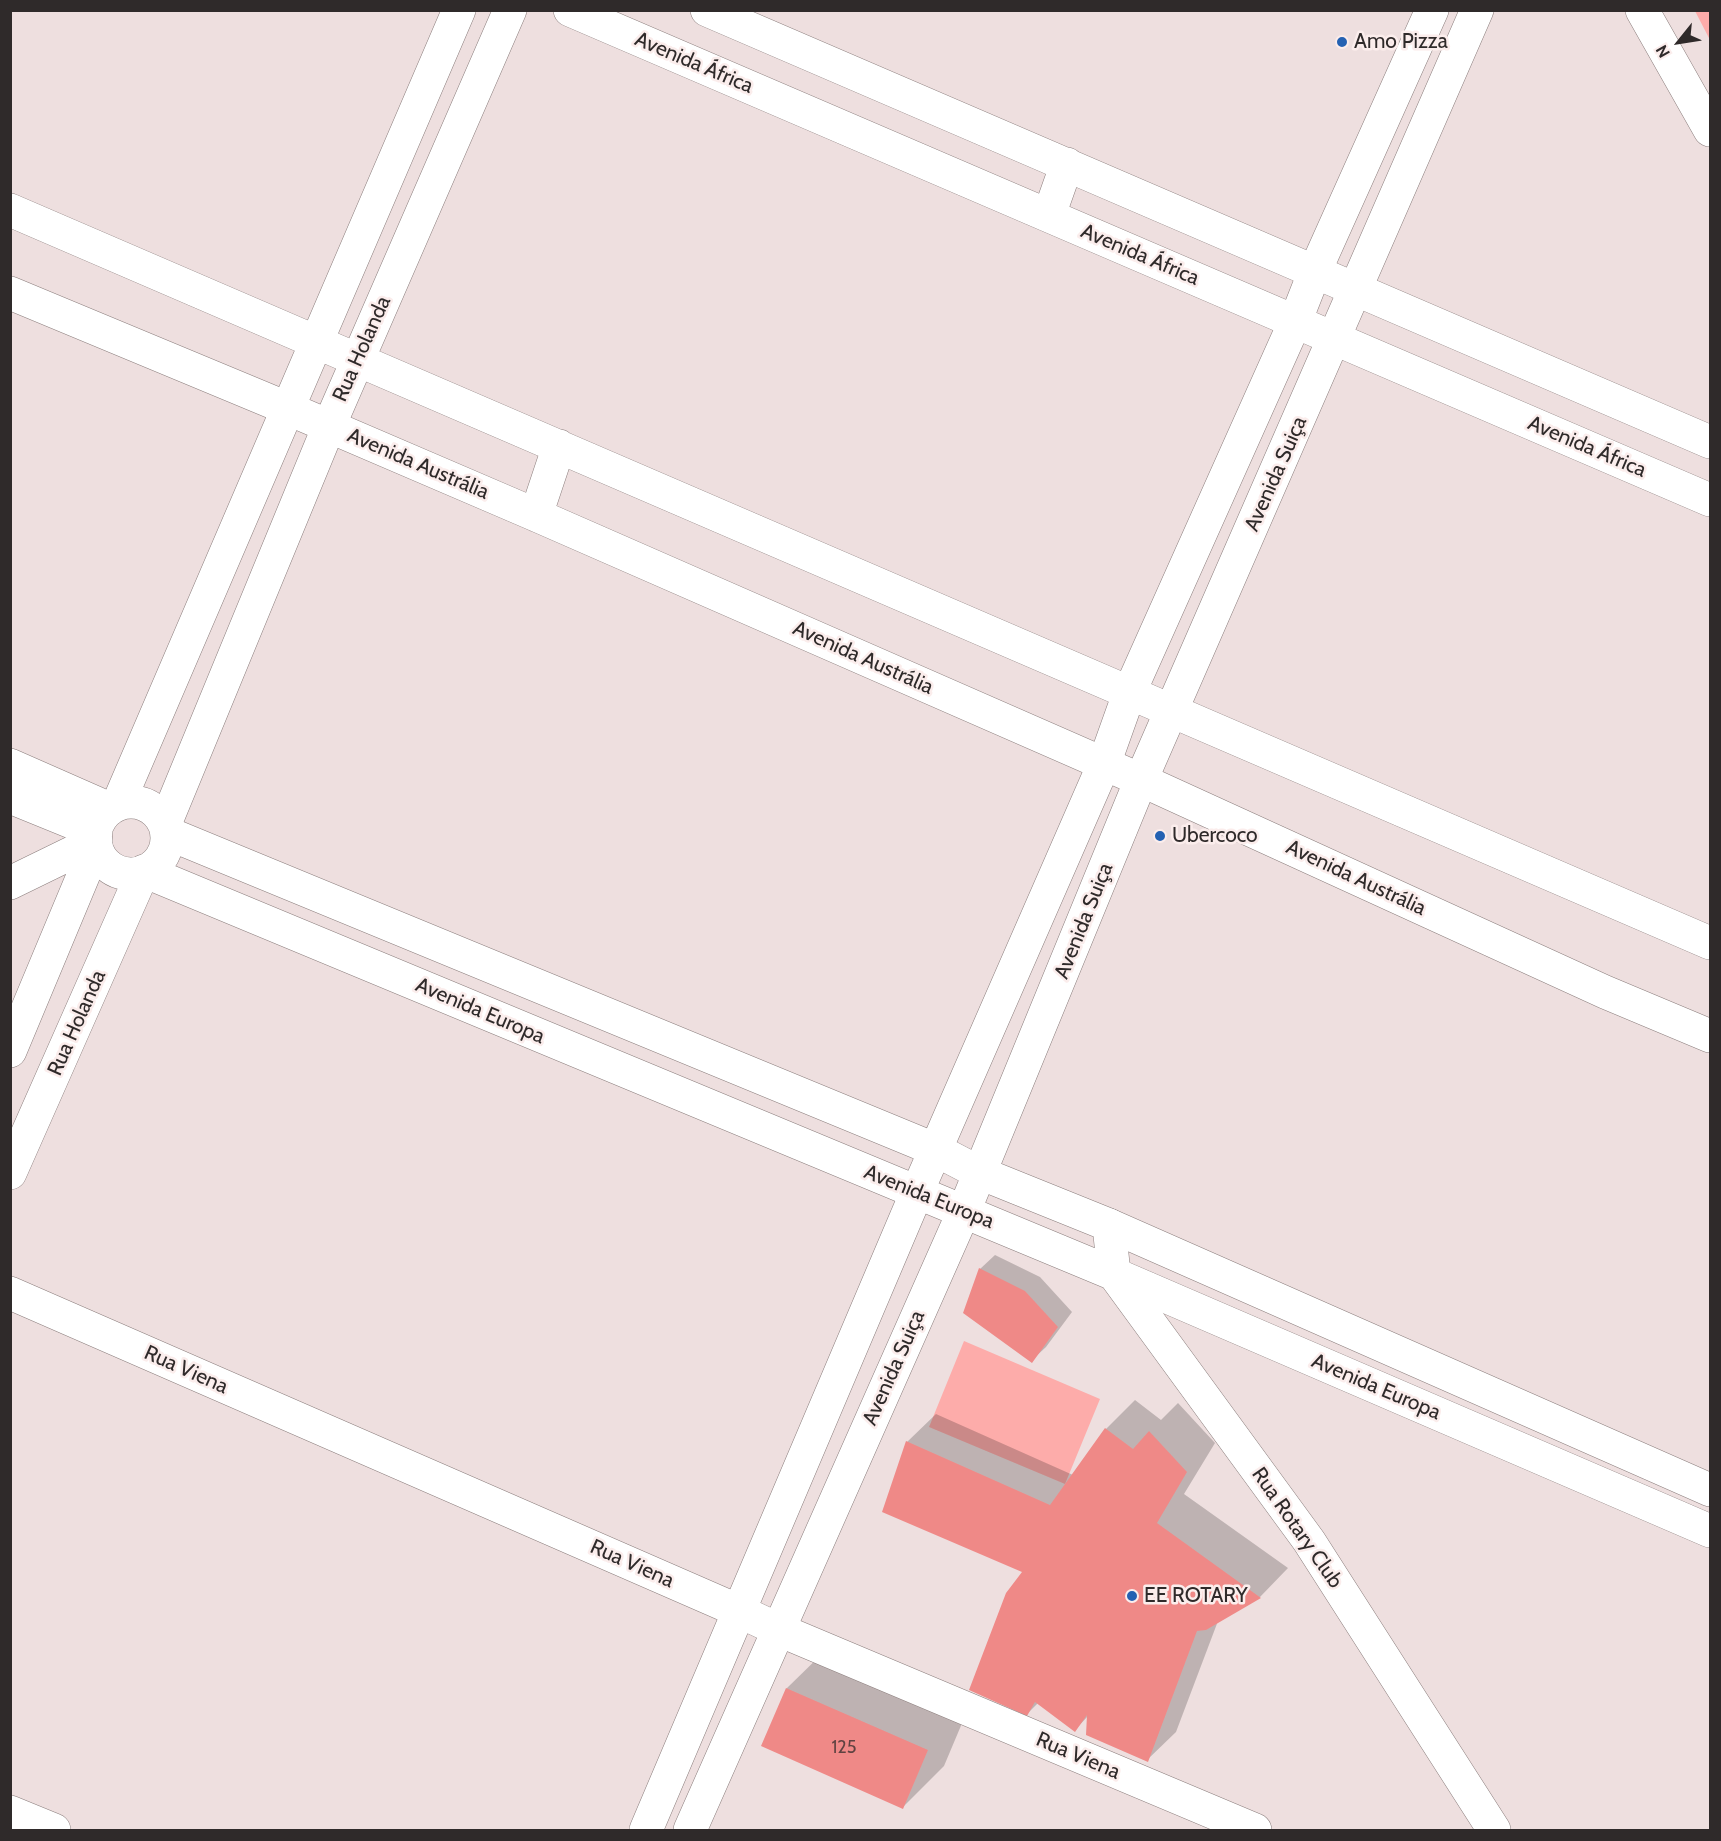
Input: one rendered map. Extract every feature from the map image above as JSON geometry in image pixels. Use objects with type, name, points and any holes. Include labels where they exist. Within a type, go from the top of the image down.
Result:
[{"type":"street","name":"Rua Holanda","points":[[10,1051],[103,826],[289,409],[459,10]]},
{"type":"street","name":"Rua Holanda","points":[[166,828],[329,426],[510,10]]},
{"type":"street","name":"Avenida África","points":[[570,10],[1710,500]]},
{"type":"street","points":[[707,10],[1710,442]]},
{"type":"street","name":"Avenida Suiça","points":[[646,1830],[934,1149],[1104,764],[1130,691],[1432,10]]},
{"type":"street","name":"Avenida Suiça","points":[[690,1830],[777,1629],[964,1211],[1141,780],[1477,10]]},
{"type":"street","points":[[1642,10],[1710,130]]},
{"type":"street","points":[[1049,215],[1067,164]]},
{"type":"street","points":[[10,210],[1710,943]]},
{"type":"street","name":"Avenida Austrália","points":[[10,293],[536,515],[1141,780],[1605,992],[1710,1036]]},
{"type":"street","points":[[536,515],[559,446]]},
{"type":"street","points":[[10,765],[103,826]]},
{"type":"street","points":[[10,797],[103,826]]},
{"type":"street","points":[[10,883],[140,803],[150,807],[159,815],[166,828],[165,852],[152,867],[143,872],[123,873],[114,869],[100,855],[103,826]]},
{"type":"street","name":"Avenida Europa","points":[[166,828],[934,1149],[980,1173],[1109,1225],[1710,1490]]},
{"type":"street","name":"Rua Holanda","points":[[10,1173],[143,872]]},
{"type":"street","name":"Avenida Europa","points":[[143,872],[1114,1274],[1710,1532]]},
{"type":"street","points":[[1109,1225],[1114,1274]]},
{"type":"street","name":"Rua Rotary Club","points":[[1114,1274],[1309,1540],[1494,1830]]},
{"type":"street","name":"Rua Viena","points":[[10,1293],[777,1629],[1255,1830]]},
{"type":"street","points":[[10,1812],[54,1830]]},
{"type":"shaded area","points":[[1695,11],[1710,11],[1710,40]]},
{"type":"shaded area","points":[[964,1341],[1100,1399],[1065,1484],[929,1427]]},
{"type":"building","points":[[979,1268],[1025,1291],[1058,1327],[1032,1363],[963,1313]]},
{"type":"building","name":"EE ROTARY","points":[[1105,1428],[1133,1449],[1149,1431],[1187,1472],[1157,1523],[1261,1598],[1206,1630],[1197,1631],[1148,1762],[1086,1735],[1087,1715],[1075,1732],[1035,1702],[1027,1716],[969,1690],[1006,1593],[1022,1572],[882,1512],[906,1441],[1050,1505]]},
{"type":"building","points":[[786,1688],[928,1750],[903,1809],[761,1746]]},
{"type":"place","name":"Amo Pizza","points":[[1342,42]]},
{"type":"place","name":"Ubercoco","points":[[1160,836]]},
{"type":"place","name":"EE ROTARY","points":[[1132,1596]]}]
